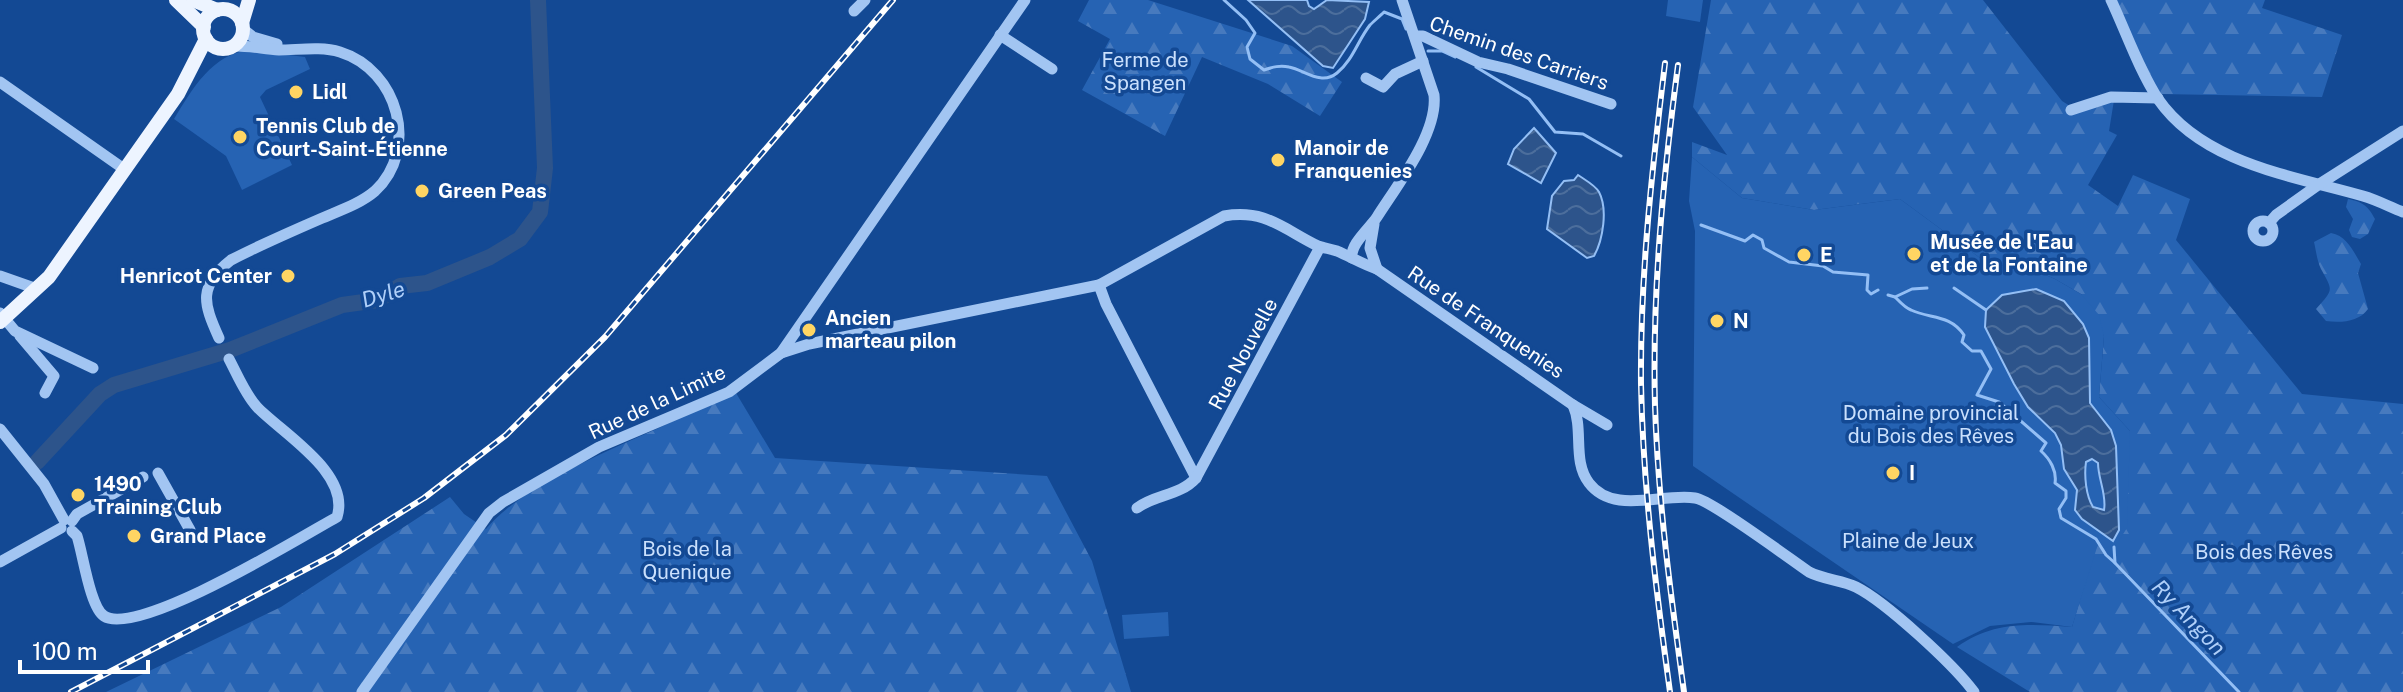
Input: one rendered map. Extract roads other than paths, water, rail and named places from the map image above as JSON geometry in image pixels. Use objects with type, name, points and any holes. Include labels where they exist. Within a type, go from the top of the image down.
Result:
[{"type":"main road","points":[[1,318],[49,277],[178,94],[210,15],[237,0]]},
{"type":"main road","points":[[178,94],[243,35],[242,26],[249,0]]},
{"type":"main road","points":[[185,1],[235,13],[242,26]]},
{"type":"main road","points":[[185,1],[215,48],[230,47]]},
{"type":"street","points":[[854,11],[865,0]]},
{"type":"street","name":"Rue de la Limite","points":[[362,692],[489,513],[599,447],[729,392],[781,353],[1025,0]]},
{"type":"street","points":[[1361,253],[1376,218],[1432,124],[1436,110],[1434,95],[1402,0]]},
{"type":"street","points":[[2111,0],[2158,98],[2187,128],[2223,151],[2277,174],[2365,197],[2403,212]]},
{"type":"street","points":[[242,26],[253,37],[301,50]]},
{"type":"street","points":[[1000,35],[1052,69]]},
{"type":"street","name":"Chemin des Carriers","points":[[1415,36],[1423,36],[1478,62],[1611,104]]},
{"type":"street","points":[[219,338],[206,310],[207,287],[218,270],[231,260],[372,194],[393,167],[400,145],[400,129],[389,92],[364,64],[341,52],[230,47]]},
{"type":"street","points":[[1366,78],[1383,87],[1395,74],[1423,61]]},
{"type":"street","points":[[0,82],[124,169]]},
{"type":"street","points":[[2071,110],[2111,97],[2158,98]]},
{"type":"street","points":[[2269,223],[2318,185],[2403,131]]},
{"type":"street","name":"Rue de Franquenies","points":[[781,353],[809,344],[1099,285],[1224,216],[1240,213],[1270,219],[1320,247],[1361,253],[1377,269],[1573,405],[1607,425]]},
{"type":"street","name":"Rue Nouvelle","points":[[1196,478],[1320,247]]},
{"type":"street","points":[[0,276],[37,289]]},
{"type":"street","points":[[1099,285],[1196,478],[1182,489],[1147,500],[1137,508]]},
{"type":"street","points":[[1,318],[54,376],[45,393]]},
{"type":"street","points":[[15,331],[93,368]]},
{"type":"street","points":[[796,332],[809,344]]},
{"type":"street","points":[[0,429],[39,477],[67,525],[77,536],[96,608],[106,618],[122,620],[153,611],[179,603],[211,587],[337,517],[340,509],[340,499],[327,474],[312,454],[258,408],[229,359]]},
{"type":"street","points":[[1573,405],[1579,422],[1581,469],[1587,482],[1604,497],[1630,500],[1700,499],[1809,572],[1823,579],[1854,586],[1872,598],[1954,669],[1974,692]]},
{"type":"street","points":[[158,473],[190,530]]},
{"type":"street","points":[[0,562],[67,525],[80,512],[143,477]]},
{"type":"water","points":[[1248,0],[1307,0],[1314,9],[1327,0],[1369,2],[1365,19],[1333,68],[1323,66]]},
{"type":"water","points":[[1534,128],[1556,153],[1541,183],[1508,164],[1514,149]]},
{"type":"water","points":[[1578,175],[1597,189],[1603,207],[1600,242],[1594,256],[1587,258],[1547,229],[1552,196],[1564,181],[1574,180]]},
{"type":"water","points":[[2036,289],[2064,301],[2083,324],[2089,338],[2090,403],[2111,430],[2116,446],[2119,530],[2113,541],[2082,519],[2075,510],[2077,490],[2064,469],[2061,445],[2055,433],[2028,407],[1985,327],[1986,310],[2002,295]],"holes":[[[2092,459],[2098,463],[2104,499],[2104,510],[2093,507],[2086,486],[2086,462]]]},
{"type":"waterway","name":"Dyle","points":[[37,462],[100,394],[114,385],[230,350],[342,305],[378,300],[400,286],[427,283],[490,257],[520,239],[540,212],[545,168],[538,0]]},
{"type":"waterway","name":"Ry Angon","points":[[1224,0],[1255,33],[1247,47],[1250,59],[1264,70],[1286,66],[1319,78],[1331,77],[1347,62],[1370,25],[1384,12],[1402,19],[1406,29]]},
{"type":"waterway","name":"Ry Angon","points":[[1428,51],[1442,51],[1455,57]]},
{"type":"waterway","name":"Ry Angon","points":[[1476,67],[1529,99],[1555,132],[1583,134],[1621,156]]},
{"type":"waterway","name":"Ry Angon","points":[[1701,225],[1745,241],[1753,235],[1762,240],[1764,248],[1789,262],[1823,266],[1833,272],[1868,275],[1867,290],[1871,294],[1878,290]]},
{"type":"waterway","name":"Ry Angon","points":[[1888,295],[1895,297],[1912,289],[1927,288]]},
{"type":"waterway","name":"Ry Angon","points":[[1954,288],[1986,310]]},
{"type":"waterway","name":"Ry Angon","points":[[1895,297],[1909,309],[1952,324],[1964,335],[1962,342],[1972,351],[1981,351],[1991,369],[1977,395],[1999,402],[2046,443],[2041,451],[2052,466],[2055,483],[2066,491],[2066,498],[2059,509],[2061,518],[2096,539],[2115,563]]},
{"type":"waterway","name":"Ry Angon","points":[[2114,547],[2115,563],[2239,692]]},
{"type":"railway","points":[[71,692],[335,554],[424,498],[506,435],[605,337],[893,0]]},
{"type":"railway","points":[[1665,63],[1645,263],[1641,384],[1647,500],[1670,692]]},
{"type":"railway","points":[[1678,65],[1660,236],[1655,321],[1655,406],[1662,514],[1684,692]]},
{"type":"place","name":"Lidl","points":[[296,92]]},
{"type":"place","name":"Tennis Club de Court-Saint-Étienne","points":[[240,137]]},
{"type":"place","name":"Manoir de Franquenies","points":[[1278,160]]},
{"type":"place","name":"Green Peas","points":[[422,191]]},
{"type":"place","name":"Musée de l'Eau et de la Fontaine","points":[[1914,254]]},
{"type":"place","name":"E","points":[[1804,255]]},
{"type":"place","name":"Henricot Center","points":[[288,276]]},
{"type":"place","name":"N","points":[[1717,321]]},
{"type":"place","name":"Ancien marteau pilon","points":[[809,330]]},
{"type":"place","name":"I","points":[[1893,473]]},
{"type":"place","name":"1490 Training Club","points":[[78,495]]},
{"type":"place","name":"Grand Place","points":[[134,536]]},
{"type":"park label","name":"Ferme de Spangen","points":[[1145,72]]},
{"type":"park label","name":"Domaine provincial du Bois des Rêves","points":[[1931,424]]},
{"type":"park label","name":"Plaine de Jeux","points":[[1908,541]]},
{"type":"park label","name":"Bois des Rêves","points":[[2264,552]]},
{"type":"park label","name":"Bois de la Quenique","points":[[687,560]]}]
